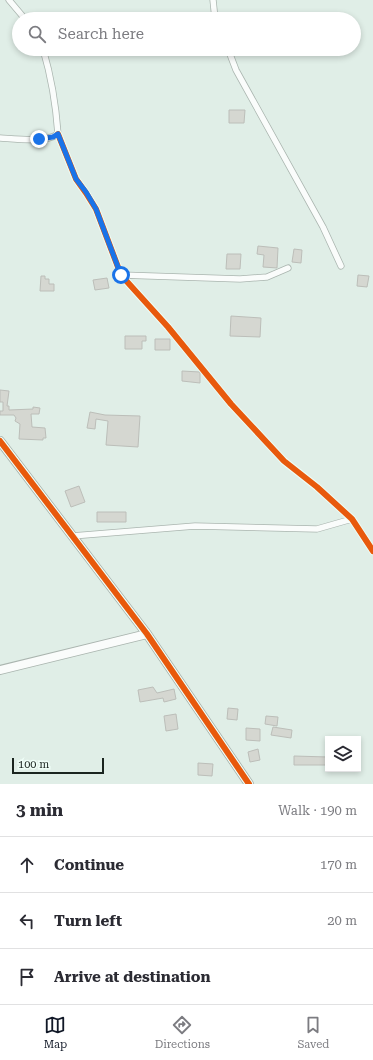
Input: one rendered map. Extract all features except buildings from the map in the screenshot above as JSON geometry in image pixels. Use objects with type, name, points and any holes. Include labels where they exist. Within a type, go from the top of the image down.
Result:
[{"type":"street","points":[[9,0],[19,12]]},
{"type":"street","points":[[213,0],[215,12]]},
{"type":"street","points":[[45,56],[50,79],[58,134],[76,179],[96,209],[121,275],[168,327],[230,404],[284,461],[317,487],[352,519],[373,551]]},
{"type":"street","points":[[231,56],[236,70],[323,227],[341,266]]},
{"type":"street","points":[[0,138],[39,139],[53,137],[58,134]]},
{"type":"street","points":[[121,275],[240,279],[267,277],[288,268]]},
{"type":"street","points":[[0,440],[147,634],[250,784]]},
{"type":"street","points":[[72,536],[195,526],[317,529],[352,519]]},
{"type":"street","points":[[0,670],[147,634]]},
{"type":"cycle path","points":[[58,134],[76,179],[96,209],[121,275],[168,327],[231,404],[284,461],[317,487],[352,519],[373,551]]},
{"type":"cycle path","points":[[0,441],[147,634],[249,784]]},
{"type":"route","points":[[39,139],[53,137],[58,134],[76,179],[96,209],[121,275]]}]
